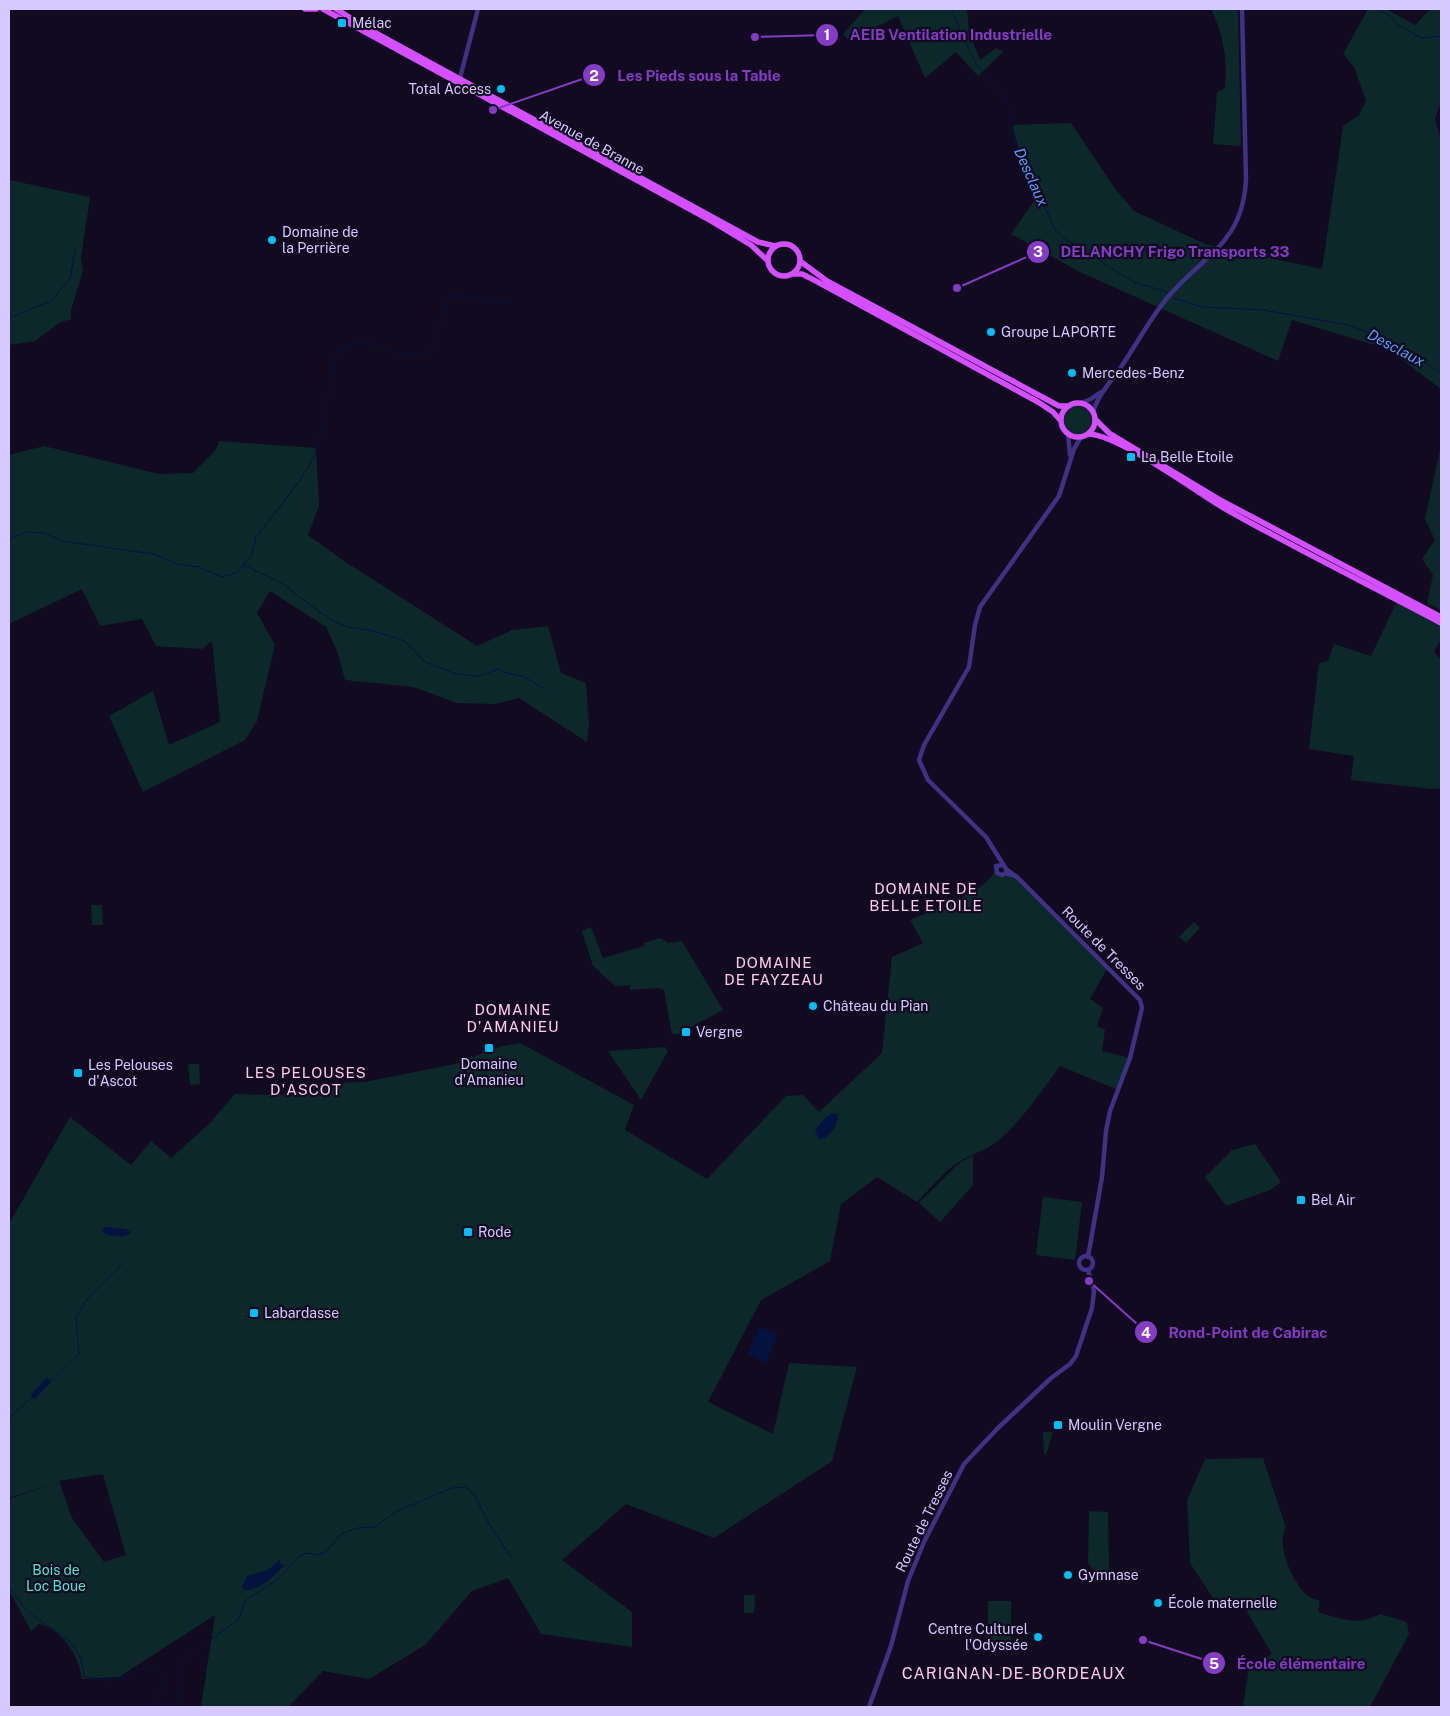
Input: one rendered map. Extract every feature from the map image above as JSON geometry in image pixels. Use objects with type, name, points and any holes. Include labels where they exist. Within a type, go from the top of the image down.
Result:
[{"type":"main road","points":[[305,9],[316,9]]},
{"type":"main road","name":"Avenue de Branne","points":[[322,9],[714,223],[752,245],[767,260]]},
{"type":"main road","name":"Avenue de Branne","points":[[336,9],[758,242],[775,246]]},
{"type":"main road","points":[[791,274],[798,268],[799,254],[793,246],[785,243],[775,246],[769,252],[767,260],[769,268],[775,274],[808,276],[1038,402],[1053,412],[1068,434],[1081,437],[1089,434],[1099,435],[1132,452],[1224,508],[1441,623]]},
{"type":"main road","points":[[800,261],[827,281],[1031,392],[1059,406],[1081,403],[1094,416],[1102,428],[1222,501],[1441,617]]},
{"type":"main road","points":[[1060,421],[1062,412],[1069,406]]},
{"type":"main road","points":[[1089,434],[1094,427],[1094,416]]},
{"type":"street","points":[[460,78],[478,9]]},
{"type":"street","points":[[1094,416],[1096,403],[1105,388],[1166,300],[1219,248],[1238,219],[1244,199],[1246,179],[1242,9]]},
{"type":"street","points":[[1081,403],[1091,400],[1105,388]]},
{"type":"street","points":[[1068,434],[1069,464]]},
{"type":"street","points":[[1005,869],[986,837],[928,780],[919,760],[924,745],[969,667],[975,625],[980,606],[1059,496],[1075,446],[1081,437]]},
{"type":"street","points":[[997,865],[998,857]]},
{"type":"street","name":"Route de Tresses","points":[[1005,869],[1002,875],[996,873],[997,865],[1005,869],[1014,875],[1140,1000],[1142,1008],[1130,1058],[1110,1111],[1106,1131],[1102,1177],[1088,1257]]},
{"type":"street","points":[[1088,1257],[1093,1263],[1088,1270],[1084,1270],[1080,1264],[1082,1259],[1088,1257]]},
{"type":"street","name":"Route de Tresses","points":[[869,1707],[890,1646],[908,1581],[924,1542],[964,1464],[998,1428],[1050,1379],[1070,1364],[1076,1356],[1092,1308],[1094,1291],[1088,1270]]},
{"type":"green space","points":[[865,9],[967,9],[969,32],[980,60],[996,48],[1003,52],[978,76],[956,52],[925,78],[898,16],[849,41],[843,34]]},
{"type":"green space","points":[[1211,9],[1238,9],[1241,146],[1213,144],[1217,92],[1225,88],[1226,68],[1221,37]]},
{"type":"green space","points":[[1368,9],[1386,9],[1415,25],[1430,9],[1441,9],[1441,102],[1435,119],[1441,139],[1441,389],[1388,349],[1292,320],[1278,361],[1080,272],[1011,234],[1034,201],[1012,125],[1071,123],[1116,190],[1134,211],[1205,244],[1322,269],[1343,126],[1359,115],[1366,101],[1354,67],[1343,54]]},
{"type":"green space","points":[[9,180],[90,197],[81,258],[83,271],[71,310],[71,319],[59,323],[35,341],[9,345]]},
{"type":"green space","points":[[1078,406],[1088,410],[1092,420],[1088,430],[1078,434],[1068,430],[1064,420],[1068,410]]},
{"type":"green space","points":[[219,441],[316,448],[319,506],[308,535],[344,561],[477,646],[512,630],[548,626],[561,673],[586,683],[589,725],[587,742],[519,698],[496,704],[457,703],[413,687],[345,680],[337,651],[326,627],[270,591],[257,613],[275,645],[257,721],[245,740],[143,792],[109,716],[153,691],[169,745],[220,722],[212,641],[202,649],[156,646],[142,619],[100,626],[82,589],[9,624],[9,455],[44,446],[159,474],[193,473],[216,450]]},
{"type":"green space","points":[[1441,445],[1441,610],[1427,603],[1433,575],[1422,559],[1435,540],[1425,519]]},
{"type":"green space","points":[[1398,599],[1441,623],[1441,639],[1434,652],[1441,660],[1441,788],[1431,789],[1351,780],[1354,756],[1309,749],[1319,663],[1328,661],[1334,644],[1371,656]]},
{"type":"green space","name":"Bois de Loc Boue","points":[[995,870],[997,873],[1012,874],[1108,967],[1090,999],[1103,1008],[1097,1026],[1105,1030],[1102,1051],[1130,1058],[1116,1089],[1060,1066],[1008,1132],[990,1147],[953,1166],[917,1202],[877,1177],[841,1204],[830,1261],[761,1300],[708,1402],[773,1434],[789,1363],[857,1367],[832,1461],[714,1538],[626,1504],[562,1560],[632,1612],[632,1647],[541,1634],[508,1578],[472,1591],[425,1645],[369,1679],[323,1671],[288,1707],[201,1707],[215,1615],[119,1677],[82,1679],[73,1653],[62,1638],[48,1627],[39,1624],[31,1631],[9,1590],[9,1499],[55,1483],[9,1498],[9,1224],[70,1117],[131,1165],[151,1141],[171,1158],[209,1124],[235,1094],[283,1095],[324,1083],[365,1082],[455,1064],[502,1046],[520,1043],[634,1105],[625,1130],[707,1179],[786,1096],[803,1095],[819,1112],[882,1053],[892,957],[923,943],[910,920],[958,900],[982,886]],"holes":[[[103,1474],[126,1555],[104,1562],[72,1518],[59,1481]]]},
{"type":"green space","points":[[91,905],[102,905],[103,925],[92,925]]},
{"type":"green space","points":[[1194,922],[1200,928],[1186,943],[1179,937]]},
{"type":"green space","points":[[591,927],[603,958],[644,946],[644,943],[660,938],[668,943],[682,941],[723,1010],[678,1034],[672,1034],[664,990],[658,988],[630,990],[630,985],[615,986],[593,966],[582,931]]},
{"type":"green space","points":[[665,1047],[668,1051],[641,1100],[608,1051]]},
{"type":"green space","points":[[188,1064],[199,1064],[200,1084],[190,1085]]},
{"type":"green space","points":[[1255,1144],[1281,1182],[1270,1190],[1226,1206],[1205,1177],[1232,1150]]},
{"type":"green space","points":[[973,1155],[973,1185],[940,1222],[919,1203],[958,1164]]},
{"type":"green space","points":[[1043,1197],[1082,1202],[1075,1260],[1036,1255]]},
{"type":"green space","points":[[1043,1432],[1053,1432],[1046,1455],[1044,1454]]},
{"type":"green space","points":[[1263,1458],[1286,1528],[1283,1535],[1283,1543],[1287,1563],[1301,1589],[1309,1596],[1320,1601],[1318,1612],[1349,1620],[1364,1620],[1380,1614],[1407,1622],[1409,1634],[1370,1707],[1243,1707],[1249,1668],[1272,1654],[1240,1600],[1215,1601],[1190,1563],[1187,1500],[1205,1459]]},
{"type":"green space","points":[[1089,1511],[1108,1512],[1109,1571],[1095,1572],[1088,1563]]},
{"type":"green space","points":[[744,1595],[755,1595],[754,1613],[744,1613]]},
{"type":"green space","points":[[988,1601],[1011,1601],[1011,1644],[988,1644]]},
{"type":"shaded area","points":[[834,1113],[838,1115],[835,1127],[830,1134],[819,1140],[815,1130],[826,1117]]},
{"type":"shaded area","points":[[105,1227],[126,1229],[131,1232],[125,1236],[112,1236],[102,1231]]},
{"type":"shaded area","points":[[759,1327],[778,1334],[766,1363],[748,1354]]},
{"type":"shaded area","points":[[47,1377],[51,1382],[35,1399],[32,1398],[31,1395]]},
{"type":"shaded area","points":[[280,1560],[281,1565],[286,1564],[272,1577],[262,1585],[244,1590],[242,1587],[247,1576],[268,1570]]},
{"type":"waterway","name":"Desclaux","points":[[952,9],[960,32],[977,65],[1000,92],[1010,109],[1016,147],[1055,229],[1064,239],[1087,250],[1106,265],[1134,282],[1167,292]]},
{"type":"waterway","points":[[1375,9],[1391,16],[1396,24],[1422,38],[1441,36]]},
{"type":"waterway","points":[[9,318],[51,301],[70,279],[75,250]]},
{"type":"waterway","points":[[9,539],[27,532],[44,533],[62,541],[153,554],[177,564],[199,567],[222,577],[237,573],[252,554],[256,537],[299,482],[314,457],[321,434],[337,351],[361,340],[401,355],[425,353],[434,345],[449,299],[454,295],[510,304]]},
{"type":"waterway","name":"Desclaux","points":[[1173,298],[1203,307],[1263,310],[1349,325],[1397,345],[1441,373]]},
{"type":"waterway","points":[[244,565],[283,584],[318,611],[336,622],[348,627],[374,631],[405,641],[425,662],[456,674],[479,676],[499,669],[506,673],[523,676],[545,689]]},
{"type":"waterway","points":[[50,1379],[53,1380],[79,1354],[76,1317],[88,1298],[123,1263]]},
{"type":"waterway","points":[[9,1418],[31,1398]]},
{"type":"waterway","points":[[175,1707],[180,1685],[179,1666],[199,1648],[238,1620],[246,1600],[277,1580],[300,1556],[307,1553],[317,1555],[326,1552],[341,1534],[357,1528],[375,1527],[395,1512],[452,1488],[465,1487],[474,1494],[489,1524],[511,1557]]},
{"type":"waterway","points":[[9,1586],[28,1611],[64,1637],[78,1652],[84,1677],[104,1680],[119,1679],[144,1668],[150,1668],[165,1677],[159,1695],[151,1707]]},
{"type":"place","name":"Mélac","points":[[342,23]]},
{"type":"place","name":"AEIB Ventilation Industrielle","points":[[755,37]]},
{"type":"place","name":"Total Access","points":[[501,89]]},
{"type":"place","name":"Les Pieds sous la Table","points":[[493,110]]},
{"type":"place","name":"Domaine de la Perrière","points":[[272,240]]},
{"type":"place","name":"DELANCHY Frigo Transports 33","points":[[957,288]]},
{"type":"place","name":"Groupe LAPORTE","points":[[991,332]]},
{"type":"place","name":"Mercedes-Benz","points":[[1072,373]]},
{"type":"place","name":"La Belle Etoile","points":[[1131,457]]},
{"type":"place","name":"Château du Pian","points":[[813,1006]]},
{"type":"place","name":"Vergne","points":[[686,1032]]},
{"type":"place","name":"Domaine d'Amanieu","points":[[489,1048]]},
{"type":"place","name":"Les Pelouses d'Ascot","points":[[78,1073]]},
{"type":"place","name":"Bel Air","points":[[1301,1200]]},
{"type":"place","name":"Rode","points":[[468,1232]]},
{"type":"place","name":"Rond-Point de Cabirac","points":[[1089,1281]]},
{"type":"place","name":"Labardasse","points":[[254,1313]]},
{"type":"place","name":"Moulin Vergne","points":[[1058,1425]]},
{"type":"place","name":"Gymnase","points":[[1068,1575]]},
{"type":"place","name":"École maternelle","points":[[1158,1603]]},
{"type":"place","name":"Centre Culturel l'Odyssée","points":[[1038,1637]]},
{"type":"place","name":"École élémentaire","points":[[1143,1640]]},
{"type":"district","name":"DOMAINE DE BELLE ETOILE","points":[[926,898]]},
{"type":"district","name":"DOMAINE DE FAYZEAU","points":[[774,972]]},
{"type":"district","name":"DOMAINE D'AMANIEU","points":[[513,1018]]},
{"type":"district","name":"LES PELOUSES D'ASCOT","points":[[306,1082]]},
{"type":"district","name":"CARIGNAN-DE-BORDEAUX","points":[[1014,1673]]}]
